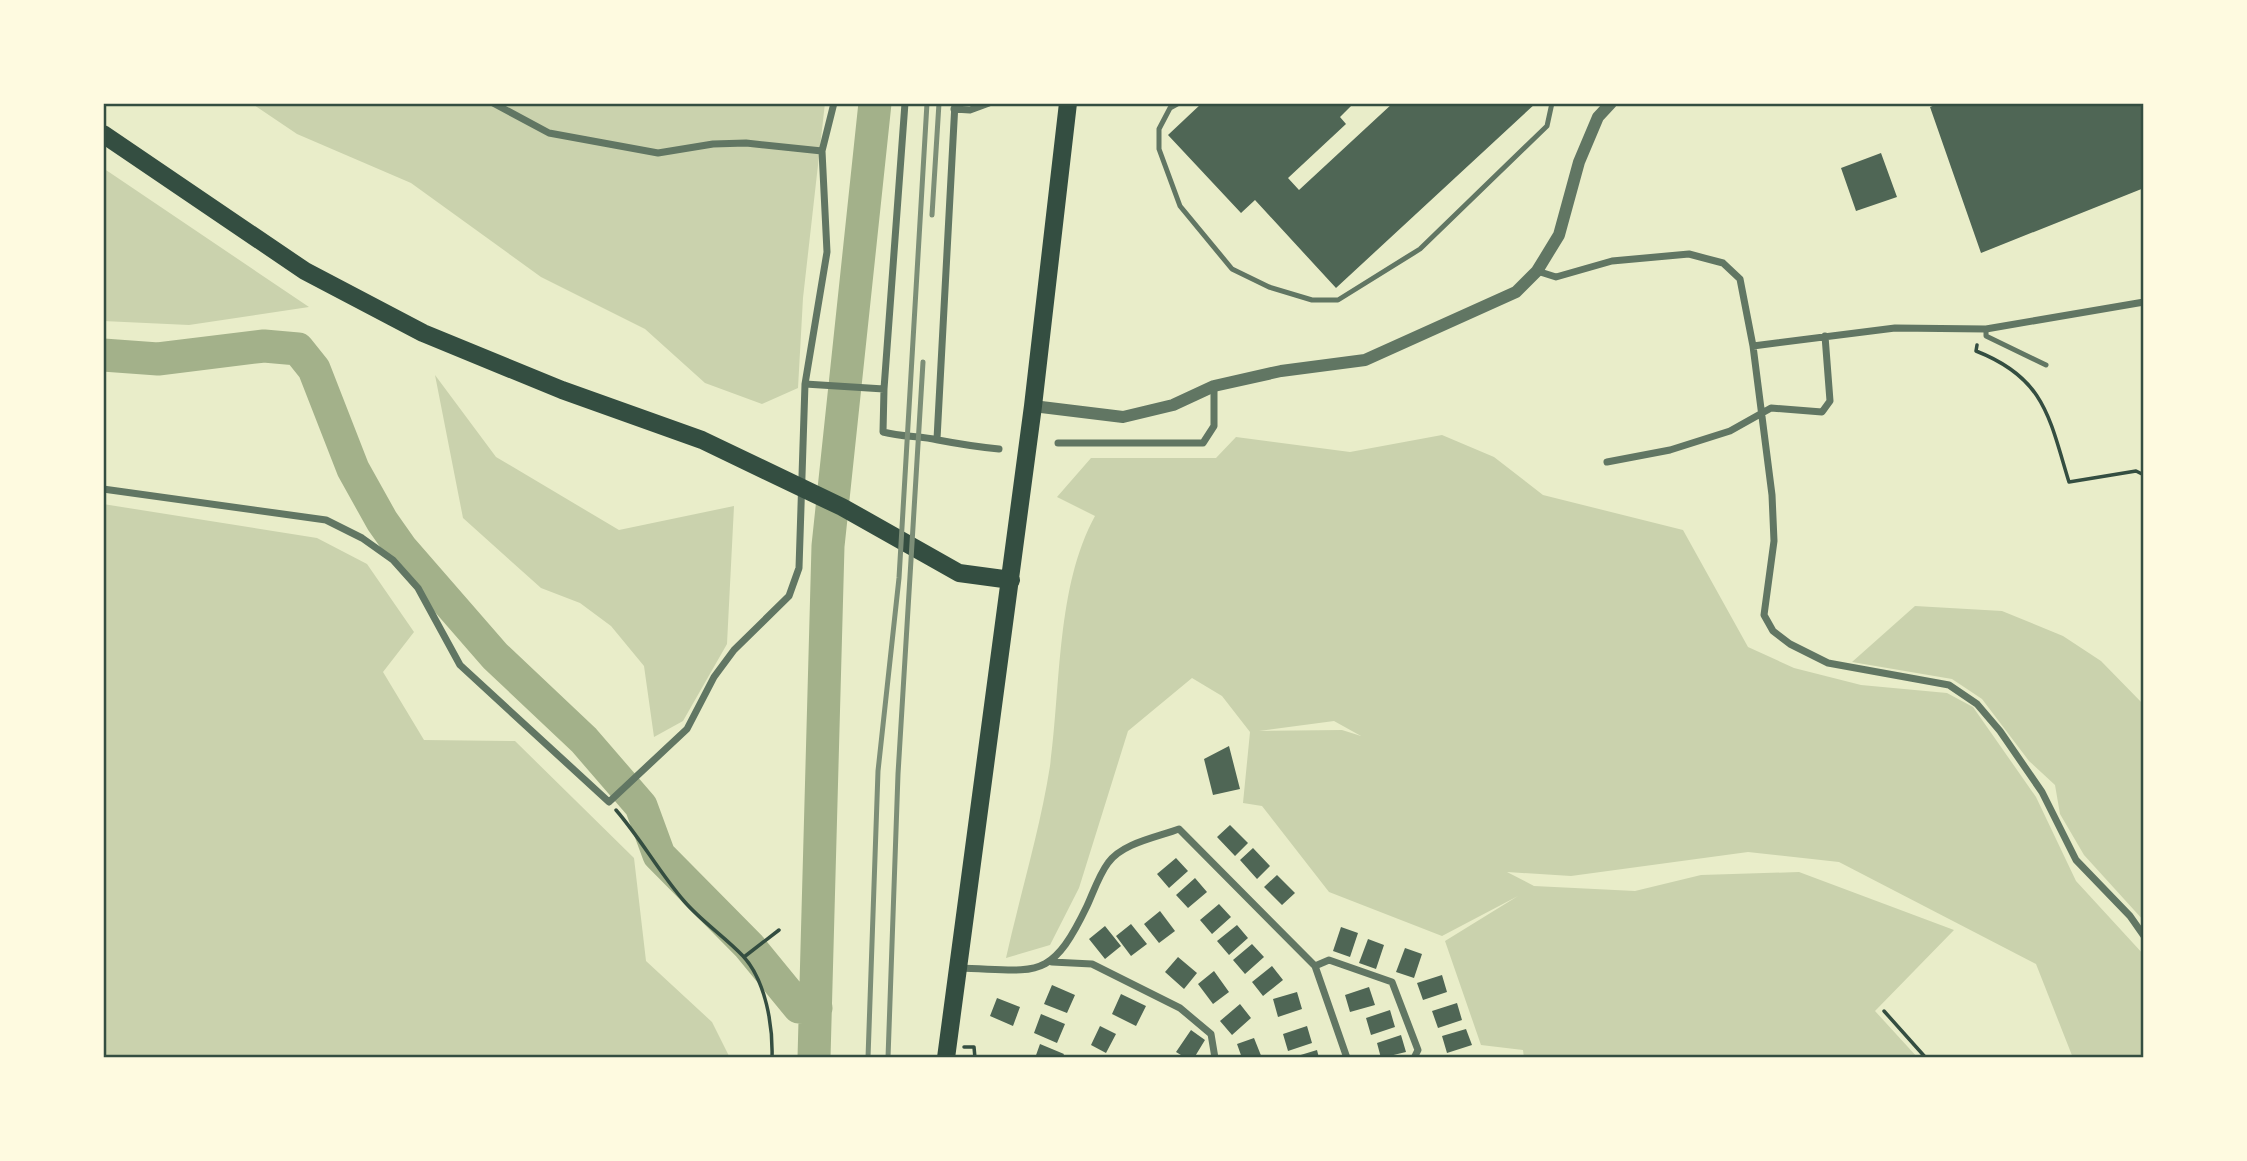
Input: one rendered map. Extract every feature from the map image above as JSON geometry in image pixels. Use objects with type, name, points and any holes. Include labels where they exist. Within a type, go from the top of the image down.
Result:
[{"type":"main road","points":[[947,1058],[1034,406],[1068,103]]},
{"type":"main road","points":[[103,134],[305,271],[423,333],[562,390],[702,440],[842,507],[959,573],[1011,580]]},
{"type":"street","points":[[494,103],[549,133],[658,153],[713,144],[746,143],[822,151]]},
{"type":"street","points":[[103,489],[326,520],[362,538],[393,560],[418,588],[460,665],[609,802],[687,729],[713,677],[734,650],[789,596],[799,568],[805,384],[827,252],[822,151],[834,103]]},
{"type":"street","points":[[905,103],[883,432],[907,438],[937,439],[954,446],[999,449]]},
{"type":"street","points":[[937,439],[955,106],[970,110],[989,103]]},
{"type":"street","points":[[1034,406],[1123,417],[1173,405],[1214,386],[1281,371],[1365,360],[1516,292],[1537,271],[1559,235],[1579,162],[1598,117],[1611,103]]},
{"type":"street","points":[[1537,271],[1556,277],[1612,261],[1689,254],[1723,263],[1740,279],[1762,414],[1774,541],[1765,615],[1773,631],[1790,644],[1828,663],[1949,685],[1977,704],[2000,731],[2042,792],[2076,860],[2130,916],[2144,936]]},
{"type":"street","points":[[1753,346],[1895,328],[1986,333],[2144,302]]},
{"type":"street","points":[[1607,462],[1670,450],[1730,431],[1771,408],[1822,412],[1830,401],[1825,337]]},
{"type":"street","points":[[805,384],[884,389]]},
{"type":"street","points":[[1058,443],[1203,443],[1214,426],[1214,386]]},
{"type":"street","points":[[1052,962],[1070,940],[1108,862],[1129,848],[1180,829],[1315,966],[1347,1058]]},
{"type":"street","points":[[1315,966],[1329,960],[1392,982],[1418,1050],[1414,1058]]},
{"type":"street","points":[[958,968],[1031,970],[1052,962],[1091,964],[1180,1008],[1211,1034],[1215,1058]]},
{"type":"lane","points":[[1179,103],[1170,108],[1159,129],[1159,149],[1180,206],[1232,269],[1269,287],[1312,300],[1338,300],[1420,249],[1547,126],[1552,103]]},
{"type":"lane","points":[[1986,333],[2046,365]]},
{"type":"path","points":[[1986,333],[1976,351],[2004,362],[2030,384],[2045,406],[2069,482],[2136,471],[2144,475]]},
{"type":"path","points":[[609,802],[639,837],[684,901],[744,957],[765,999],[773,1037],[772,1058]]},
{"type":"path","points":[[744,957],[779,930]]},
{"type":"path","points":[[1884,1012],[1926,1058]]},
{"type":"green space","points":[[251,103],[825,103],[803,298],[798,388],[762,404],[705,383],[645,329],[541,277],[411,183],[297,134]]},
{"type":"green space","points":[[103,168],[309,307],[189,325],[103,321]]},
{"type":"green space","points":[[435,375],[496,457],[619,530],[734,506],[727,644],[683,721],[654,737],[644,666],[611,626],[580,603],[541,588],[463,518]]},
{"type":"green space","points":[[1442,435],[1494,457],[1543,495],[1683,530],[1748,647],[1794,668],[1861,685],[1947,693],[1973,707],[2036,797],[2076,881],[2144,955],[2144,1058],[2073,1058],[2036,964],[1839,862],[1748,852],[1571,876],[1507,872],[1534,886],[1635,891],[1701,875],[1799,872],[1954,930],[1875,1011],[1918,1058],[1524,1058],[1523,1050],[1481,1045],[1445,941],[1518,896],[1442,936],[1329,892],[1262,806],[1243,803],[1250,732],[1222,696],[1192,678],[1128,731],[1079,888],[1050,945],[1006,958],[1046,790],[1062,638],[1073,574],[1082,544],[1095,516],[1057,497],[1091,458],[1216,458],[1236,437],[1350,452]],"holes":[[[1334,721],[1361,736],[1342,730],[1259,731]]]},
{"type":"green space","points":[[103,504],[317,538],[367,564],[414,632],[383,672],[424,740],[515,741],[634,858],[646,961],[712,1022],[730,1058],[103,1058]]},
{"type":"green space","points":[[1915,606],[2002,611],[2063,636],[2101,661],[2144,705],[2144,921],[2084,855],[2060,814],[2055,785],[2029,761],[1982,699],[1952,679],[1852,662]]},
{"type":"building","points":[[1202,103],[1354,103],[1340,117],[1346,124],[1288,178],[1299,190],[1393,103],[1536,103],[1336,288],[1255,200],[1241,213],[1168,135]]},
{"type":"building","points":[[1940,103],[2144,103],[2144,188],[1981,253],[1930,107]]},
{"type":"building","points":[[1881,153],[1897,197],[1856,211],[1841,168]]},
{"type":"building","points":[[1229,746],[1240,789],[1213,795],[1204,759]]},
{"type":"building","points":[[1230,825],[1248,843],[1235,856],[1217,837]]},
{"type":"building","points":[[1253,848],[1270,866],[1257,879],[1240,860]]},
{"type":"building","points":[[1176,858],[1188,871],[1169,888],[1157,874]]},
{"type":"building","points":[[1277,875],[1295,893],[1282,905],[1264,887]]},
{"type":"building","points":[[1195,878],[1207,892],[1188,908],[1176,895]]},
{"type":"building","points":[[1219,904],[1231,917],[1212,934],[1200,920]]},
{"type":"building","points":[[1160,911],[1175,931],[1159,943],[1144,924]]},
{"type":"building","points":[[1131,924],[1147,944],[1131,956],[1116,936]]},
{"type":"building","points":[[1237,925],[1248,938],[1229,955],[1217,941]]},
{"type":"building","points":[[1105,926],[1121,946],[1105,959],[1089,939]]},
{"type":"building","points":[[1341,927],[1358,933],[1350,957],[1333,951]]},
{"type":"building","points":[[1368,939],[1384,945],[1376,969],[1359,963]]},
{"type":"building","points":[[1252,944],[1264,957],[1245,974],[1233,960]]},
{"type":"building","points":[[1405,948],[1422,954],[1414,978],[1396,972]]},
{"type":"building","points":[[1178,957],[1197,973],[1184,989],[1165,972]]},
{"type":"building","points":[[1272,966],[1283,980],[1263,996],[1252,982]]},
{"type":"building","points":[[1214,971],[1229,992],[1213,1004],[1198,984]]},
{"type":"building","points":[[1442,975],[1447,992],[1423,1000],[1417,983]]},
{"type":"building","points":[[1052,985],[1075,995],[1067,1013],[1044,1004]]},
{"type":"building","points":[[1369,987],[1375,1005],[1350,1012],[1345,995]]},
{"type":"building","points":[[1297,992],[1302,1009],[1278,1017],[1273,999]]},
{"type":"building","points":[[1121,994],[1146,1006],[1136,1026],[1112,1014]]},
{"type":"building","points":[[997,998],[1020,1007],[1013,1026],[990,1016]]},
{"type":"building","points":[[1457,1003],[1462,1020],[1438,1028],[1432,1011]]},
{"type":"building","points":[[1240,1004],[1251,1018],[1232,1035],[1220,1021]]},
{"type":"building","points":[[1390,1010],[1395,1027],[1371,1035],[1366,1018]]},
{"type":"building","points":[[1041,1014],[1065,1024],[1057,1043],[1034,1033]]},
{"type":"building","points":[[1100,1026],[1116,1034],[1106,1053],[1091,1045]]},
{"type":"building","points":[[1307,1026],[1312,1043],[1288,1051],[1283,1034]]},
{"type":"building","points":[[1466,1029],[1472,1045],[1447,1053],[1442,1036]]},
{"type":"building","points":[[1191,1030],[1205,1040],[1194,1058],[1186,1058],[1176,1052]]},
{"type":"building","points":[[1401,1035],[1406,1052],[1381,1058],[1377,1043]]},
{"type":"building","points":[[1254,1038],[1262,1058],[1242,1058],[1237,1044]]},
{"type":"building","points":[[1040,1044],[1064,1054],[1062,1058],[1035,1058]]},
{"type":"building","points":[[1317,1050],[1319,1058],[1294,1058],[1294,1057]]},
{"type":"waterway","points":[[814,1058],[828,546],[875,103]]},
{"type":"waterway","points":[[103,355],[158,359],[264,346],[298,349],[314,369],[353,469],[382,521],[401,548],[495,656],[584,740],[641,806],[659,855],[749,946],[799,1007],[816,1008]]},
{"type":"railway","points":[[868,1058],[878,771],[899,578],[927,103]]},
{"type":"railway","points":[[932,215],[939,103]]},
{"type":"railway","points":[[888,1058],[898,774],[923,362]]}]
